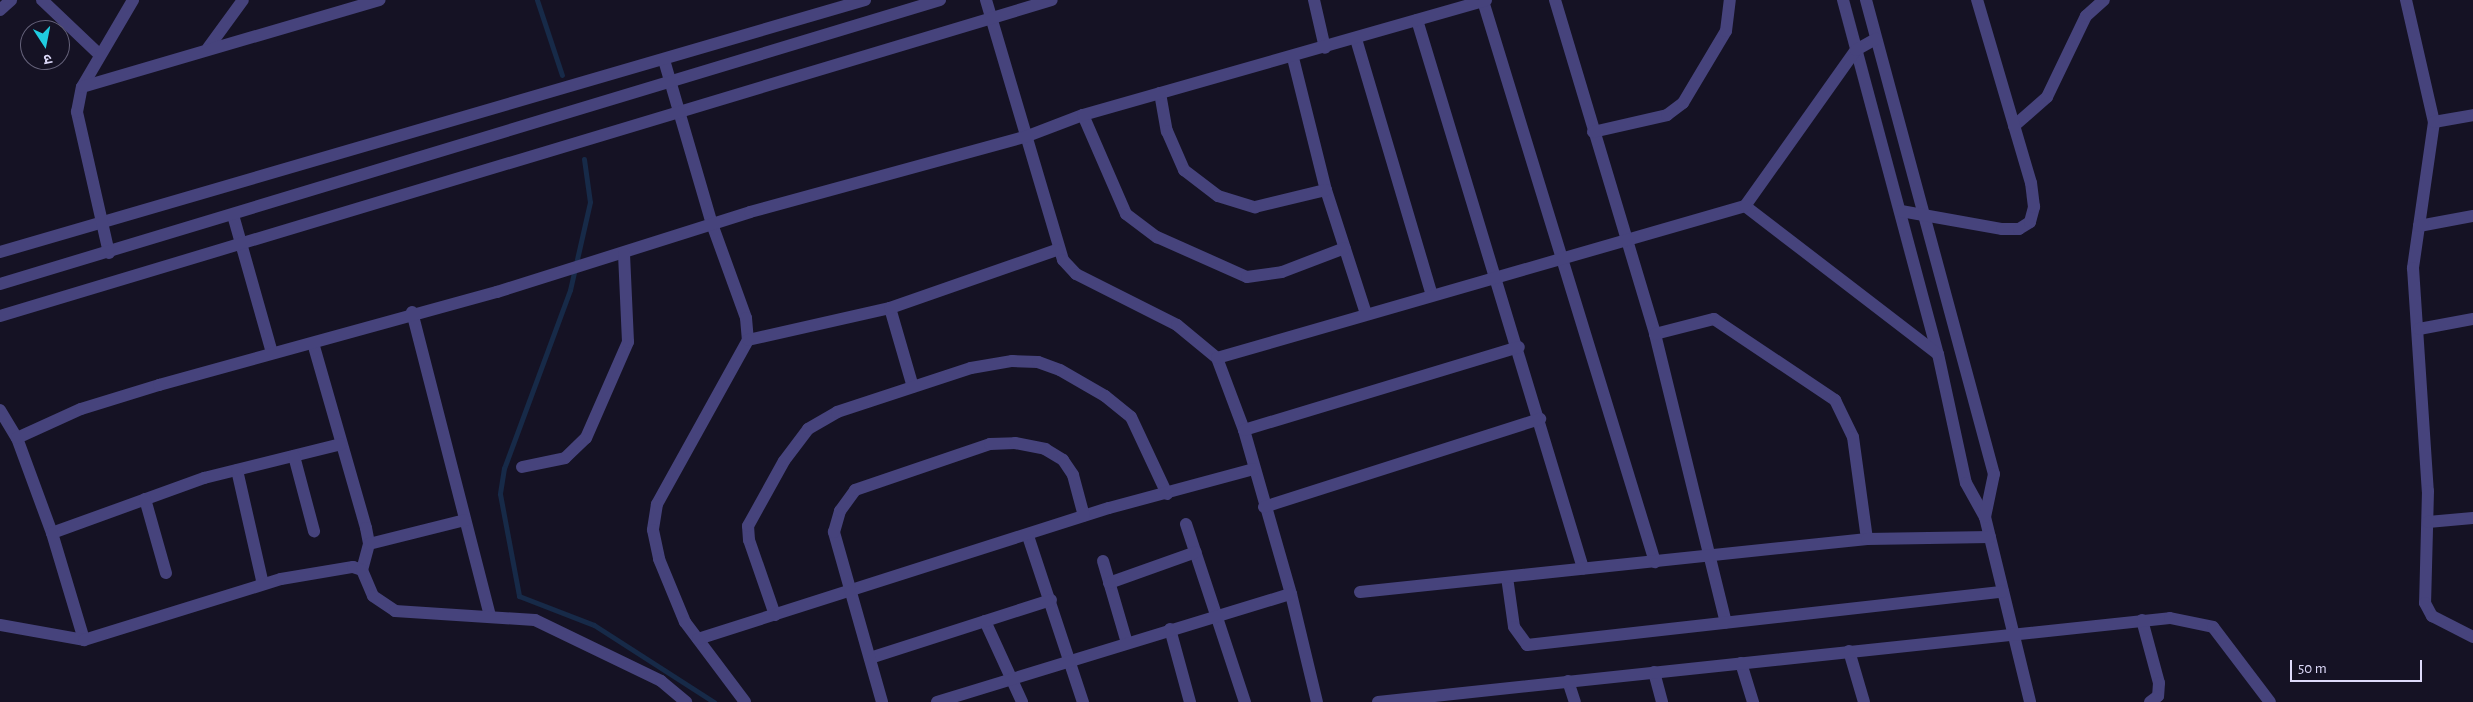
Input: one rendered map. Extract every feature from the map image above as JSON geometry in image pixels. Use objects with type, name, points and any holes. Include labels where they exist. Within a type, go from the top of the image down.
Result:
[{"type":"street","points":[[0,10],[11,0]]},
{"type":"street","points":[[42,0],[100,55]]},
{"type":"street","points":[[109,253],[76,112],[82,87],[133,0]]},
{"type":"street","points":[[208,48],[243,0]]},
{"type":"street","points":[[82,87],[208,48],[380,0]]},
{"type":"street","points":[[0,252],[865,0]]},
{"type":"street","points":[[0,284],[109,253],[670,80],[940,0]]},
{"type":"street","points":[[986,0],[1057,250],[1076,274],[1177,325],[1217,358],[1244,430],[1264,507],[1291,594],[1317,702]]},
{"type":"street","points":[[0,316],[1052,0]]},
{"type":"street","points":[[1314,0],[1326,48]]},
{"type":"street","points":[[1555,0],[1655,334],[1706,556],[1726,622]]},
{"type":"street","points":[[1593,132],[1667,115],[1683,104],[1726,31],[1730,0]]},
{"type":"street","points":[[1843,0],[1938,354],[1966,483],[1985,517],[2003,592],[2016,633],[2030,702]]},
{"type":"street","points":[[1866,0],[1994,474],[1985,517]]},
{"type":"street","points":[[1901,211],[1924,213],[2002,229],[2019,229],[2030,222],[2034,206],[2031,183],[1977,0]]},
{"type":"street","points":[[2014,126],[2047,97],[2086,16],[2104,0]]},
{"type":"street","points":[[2406,0],[2434,122],[2413,268],[2419,328],[2428,522],[2427,610],[2448,628],[2473,637]]},
{"type":"street","points":[[17,438],[82,409],[312,343],[412,312],[592,261],[624,254],[712,224],[1024,137],[1083,116],[1160,93],[1293,58],[1484,1],[1560,257],[1655,562]]},
{"type":"street","points":[[1417,20],[1519,347],[1583,568]]},
{"type":"street","points":[[1356,39],[1432,295]]},
{"type":"street","points":[[1217,358],[1432,295],[1496,274],[1745,206],[1856,50],[1876,39]]},
{"type":"street","points":[[1293,58],[1326,190],[1366,314]]},
{"type":"street","points":[[664,60],[712,224],[746,318],[748,340],[654,516],[659,559],[685,622],[745,702]]},
{"type":"street","points":[[1160,93],[1167,132],[1180,163],[1218,196],[1255,207],[1326,190]]},
{"type":"street","points":[[2434,122],[2473,115]]},
{"type":"street","points":[[1083,116],[1126,214],[1157,237],[1247,277],[1282,272],[1345,248]]},
{"type":"street","points":[[1745,206],[1938,354]]},
{"type":"street","points":[[233,214],[272,353]]},
{"type":"street","points":[[2419,226],[2473,216]]},
{"type":"street","points":[[748,340],[890,308],[1057,250]]},
{"type":"street","points":[[522,467],[565,458],[586,438],[628,342],[624,254]]},
{"type":"street","points":[[890,308],[914,387]]},
{"type":"street","points":[[412,312],[490,616]]},
{"type":"street","points":[[1655,334],[1714,319],[1835,400],[1853,437],[1867,540]]},
{"type":"street","points":[[2419,328],[2473,319]]},
{"type":"street","points":[[312,343],[369,544],[362,570],[373,596],[395,612],[535,620],[661,681],[686,702]]},
{"type":"street","points":[[1244,430],[1519,347]]},
{"type":"street","points":[[775,614],[749,540],[748,526],[764,493],[808,429],[837,412],[971,368],[1012,361],[1060,370],[1131,416],[1167,494]]},
{"type":"street","points":[[0,410],[17,438],[52,533],[84,640]]},
{"type":"street","points":[[1264,507],[1540,420]]},
{"type":"street","points":[[882,702],[870,658],[848,592],[834,532],[846,500],[855,490],[966,451],[1016,443],[1045,449],[1063,460],[1073,476],[1084,516]]},
{"type":"street","points":[[52,533],[145,499],[237,470],[341,444]]},
{"type":"street","points":[[294,456],[314,531]]},
{"type":"street","points":[[698,639],[1028,536],[1084,516],[1254,469]]},
{"type":"street","points":[[237,470],[263,584]]},
{"type":"street","points":[[145,499],[166,573]]},
{"type":"street","points":[[2428,522],[2473,518]]},
{"type":"street","points":[[369,544],[465,520]]},
{"type":"street","points":[[1186,524],[1217,614],[1242,701]]},
{"type":"street","points":[[1028,536],[1051,600],[1083,702]]},
{"type":"street","points":[[1360,592],[1867,540],[1990,537]]},
{"type":"street","points":[[1109,583],[1196,552]]},
{"type":"street","points":[[1103,560],[1127,644]]},
{"type":"street","points":[[0,625],[84,640],[263,584],[331,568],[362,570]]},
{"type":"street","points":[[1507,577],[1514,627],[1527,645],[2003,592]]},
{"type":"street","points":[[941,701],[1016,681],[1217,614],[1291,594]]},
{"type":"street","points":[[870,658],[1051,600]]},
{"type":"street","points":[[1378,702],[1486,696],[1568,681],[2142,620],[2178,619],[2213,627],[2270,702]]},
{"type":"street","points":[[2142,620],[2159,683],[2158,696],[2150,702]]},
{"type":"street","points":[[985,622],[1016,681],[1022,702]]},
{"type":"street","points":[[1170,629],[1190,702]]},
{"type":"street","points":[[1849,652],[1864,702]]},
{"type":"street","points":[[1741,663],[1753,702]]},
{"type":"street","points":[[1654,672],[1662,702]]},
{"type":"street","points":[[1568,681],[1575,702]]},
{"type":"waterway","points":[[537,0],[562,75]]},
{"type":"waterway","points":[[584,159],[590,202],[570,290],[504,468],[500,494],[519,596],[594,625],[714,702]]}]
